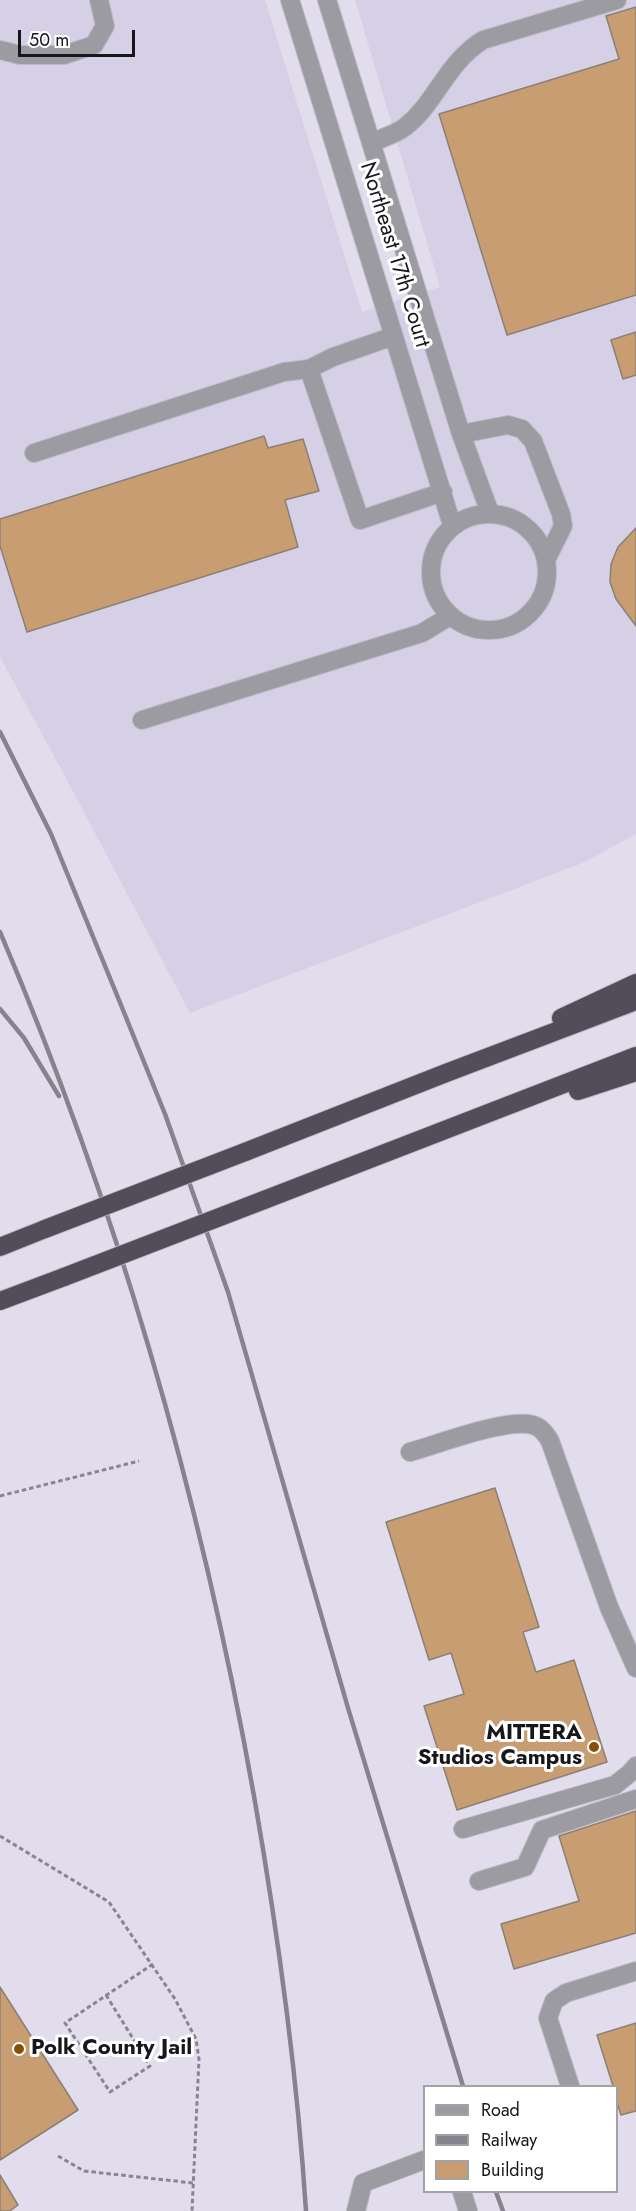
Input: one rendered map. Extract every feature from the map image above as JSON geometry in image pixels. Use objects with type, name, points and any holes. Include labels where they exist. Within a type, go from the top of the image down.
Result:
[{"type":"highway","points":[[446,1072],[636,982]]},
{"type":"highway","points":[[0,1247],[446,1072],[636,1001]]},
{"type":"highway","points":[[0,1301],[636,1056]]},
{"type":"highway","points":[[335,1173],[636,1072]]},
{"type":"street","points":[[0,50],[20,55],[64,55],[94,45],[105,26],[99,0]]},
{"type":"street","name":"Northeast 17th Court","points":[[290,0],[452,525]]},
{"type":"street","name":"Northeast 17th Court","points":[[327,0],[461,434],[490,513]]},
{"type":"street","points":[[371,143],[404,128],[418,114],[454,64],[476,44],[577,6],[617,0]]},
{"type":"street","points":[[34,453],[284,372],[309,369],[333,357],[394,336]]},
{"type":"street","points":[[309,369],[360,520],[443,492]]},
{"type":"street","points":[[461,434],[508,425],[522,429],[533,441],[561,514],[562,526],[546,560]]},
{"type":"street","points":[[490,513],[509,516],[526,526],[540,542],[546,560],[547,578],[542,596],[532,611],[518,622],[501,629],[483,630],[465,626],[450,616],[435,595],[429,570],[432,553],[440,538],[452,525],[470,516],[490,513]]},
{"type":"street","points":[[142,720],[422,633],[450,616]]},
{"type":"street","points":[[410,1452],[504,1425],[535,1425],[544,1432],[554,1451],[609,1607],[636,1668]]},
{"type":"street","points":[[463,1829],[615,1785],[636,1766]]},
{"type":"street","points":[[479,1881],[525,1867],[543,1830],[636,1799]]},
{"type":"street","points":[[570,2085],[548,2018],[554,2001],[566,1993],[636,1971]]},
{"type":"street","points":[[356,2211],[363,2182],[423,2160]]},
{"type":"street","points":[[462,2193],[468,2211]]},
{"type":"path","points":[[0,1496],[139,1461]]},
{"type":"path","points":[[0,1836],[109,1902],[175,1998],[196,2038],[199,2059],[192,2211]]},
{"type":"path","points":[[106,1995],[150,2066],[110,2092],[65,2023],[106,1995],[153,1964]]},
{"type":"path","points":[[58,2156],[84,2172],[193,2184]]},
{"type":"shaded area","points":[[0,0],[265,0],[362,312],[440,287],[355,0],[636,0],[636,834],[585,862],[190,1013],[0,657]]},
{"type":"building","points":[[636,7],[636,295],[507,335],[439,114],[619,59],[606,16]]},
{"type":"building","points":[[636,332],[636,375],[623,379],[611,340]]},
{"type":"building","points":[[264,436],[268,448],[303,439],[319,491],[285,500],[298,547],[27,632],[0,546],[0,519]]},
{"type":"building","points":[[636,528],[636,626],[616,599],[610,582],[611,564],[618,547]]},
{"type":"building","points":[[495,1488],[539,1627],[523,1632],[536,1672],[574,1660],[607,1762],[457,1810],[424,1706],[464,1694],[451,1653],[429,1660],[386,1522]]},
{"type":"building","points":[[636,1811],[636,1933],[514,1969],[501,1924],[579,1901],[559,1836]]},
{"type":"building","name":"Polk County Jail","points":[[0,1987],[78,2110],[0,2160]]},
{"type":"building","points":[[636,2023],[636,2111],[621,2115],[618,2105],[618,2085],[613,2085],[597,2035]]},
{"type":"building","points":[[0,2175],[18,2205],[10,2211],[0,2211]]},
{"type":"railway","points":[[0,732],[51,834],[121,1005],[165,1114],[228,1292],[348,1708],[463,2085]]},
{"type":"railway","points":[[0,932],[43,1036],[118,1249],[151,1356],[209,1575],[233,1685],[271,1899],[292,2055],[306,2211]]},
{"type":"railway","points":[[0,1009],[24,1038],[59,1096]]},
{"type":"railway","points":[[496,2193],[503,2211]]},
{"type":"place","name":"MITTERA Studios Campus","points":[[594,1747]]},
{"type":"place","name":"Polk County Jail","points":[[19,2049]]}]
